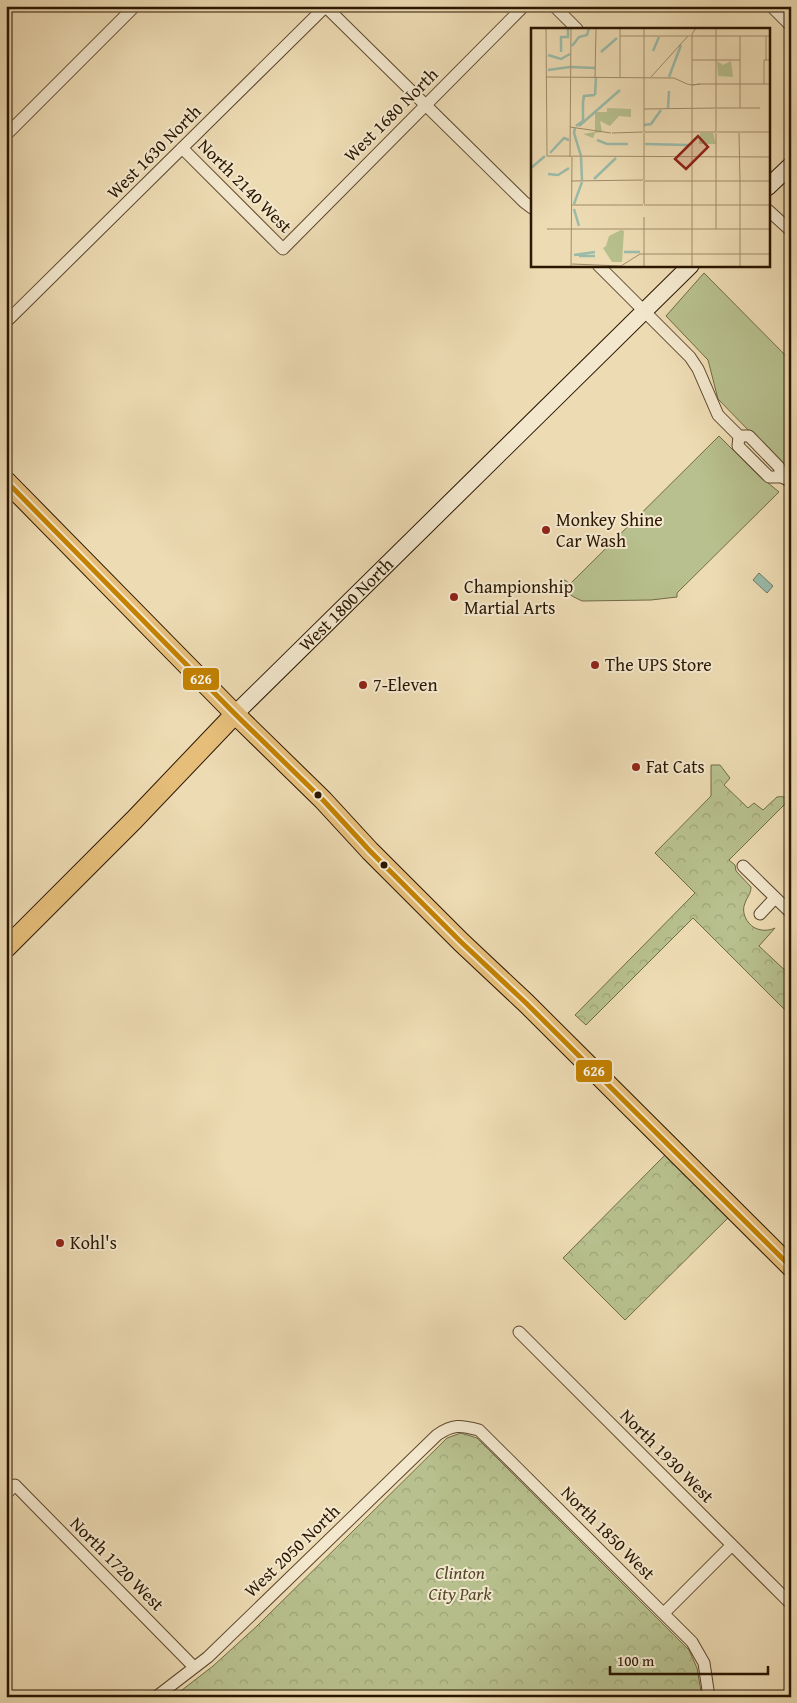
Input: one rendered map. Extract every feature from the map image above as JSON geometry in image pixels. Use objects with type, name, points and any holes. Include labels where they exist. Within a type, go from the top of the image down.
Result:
[{"type":"main road","points":[[770,185],[791,164]]},
{"type":"main road","name":"West 1800 North","points":[[6,948],[134,820],[235,714],[689,266]]},
{"type":"main road","points":[[6,481],[235,714],[323,800],[370,851],[791,1267]]},
{"type":"street","points":[[6,135],[135,6]]},
{"type":"street","points":[[326,6],[425,106],[531,207]]},
{"type":"street","name":"West 1630 North","points":[[6,322],[326,6]]},
{"type":"street","name":"West 1680 North","points":[[283,249],[524,6]]},
{"type":"street","points":[[554,6],[576,28]]},
{"type":"street","points":[[771,6],[791,26]]},
{"type":"street","name":"North 2140 West","points":[[182,148],[283,249]]},
{"type":"street","points":[[770,212],[791,231]]},
{"type":"street","points":[[599,266],[690,357],[698,369],[718,415],[739,436],[738,446],[770,477],[786,479]]},
{"type":"street","points":[[743,866],[775,898],[789,908]]},
{"type":"street","points":[[760,914],[775,898]]},
{"type":"street","name":"North 1930 West","points":[[519,1332],[791,1604]]},
{"type":"street","name":"North 1850 West","points":[[449,1427],[463,1426],[479,1430],[664,1613],[692,1642],[704,1663],[710,1697]]},
{"type":"street","name":"West 2050 North","points":[[156,1697],[208,1657],[436,1434],[449,1427]]},
{"type":"street","name":"North 1720 West","points":[[6,1494],[15,1485],[194,1667]]},
{"type":"street","points":[[664,1613],[732,1545]]},
{"type":"green space","points":[[704,273],[791,361],[791,471],[787,470],[718,399],[708,360],[666,316]]},
{"type":"green space","points":[[719,436],[756,473],[779,492],[677,593],[677,597],[651,600],[582,601],[572,596],[561,586],[561,581],[565,580],[570,584]]},
{"type":"green space","points":[[711,765],[720,765],[730,778],[724,785],[748,808],[754,803],[763,810],[777,797],[789,800],[729,860],[735,865],[736,871],[751,887],[744,906],[744,914],[747,920],[752,926],[760,930],[775,928],[759,946],[791,976],[791,1006],[786,1011],[693,918],[586,1025],[575,1015],[695,893],[655,853],[711,796]]},
{"type":"green space","points":[[667,1153],[730,1216],[625,1320],[563,1258]]},
{"type":"green space","name":"Clinton City Park","points":[[461,1433],[477,1438],[689,1650],[697,1668],[702,1697],[173,1697],[213,1666],[257,1626],[447,1438]]},
{"type":"shaded area","points":[[759,573],[773,586],[767,593],[753,580]]},
{"type":"transit line","name":"626","points":[[6,481],[235,714],[323,800],[370,851],[461,942],[526,1003],[791,1267]]},
{"type":"place","name":"Monkey Shine Car Wash","points":[[546,530]]},
{"type":"place","name":"Championship Martial Arts","points":[[454,597]]},
{"type":"place","name":"The UPS Store","points":[[595,665]]},
{"type":"place","name":"7-Eleven","points":[[363,685]]},
{"type":"place","name":"Fat Cats","points":[[636,767]]},
{"type":"place","name":"Kohl's","points":[[60,1243]]}]
